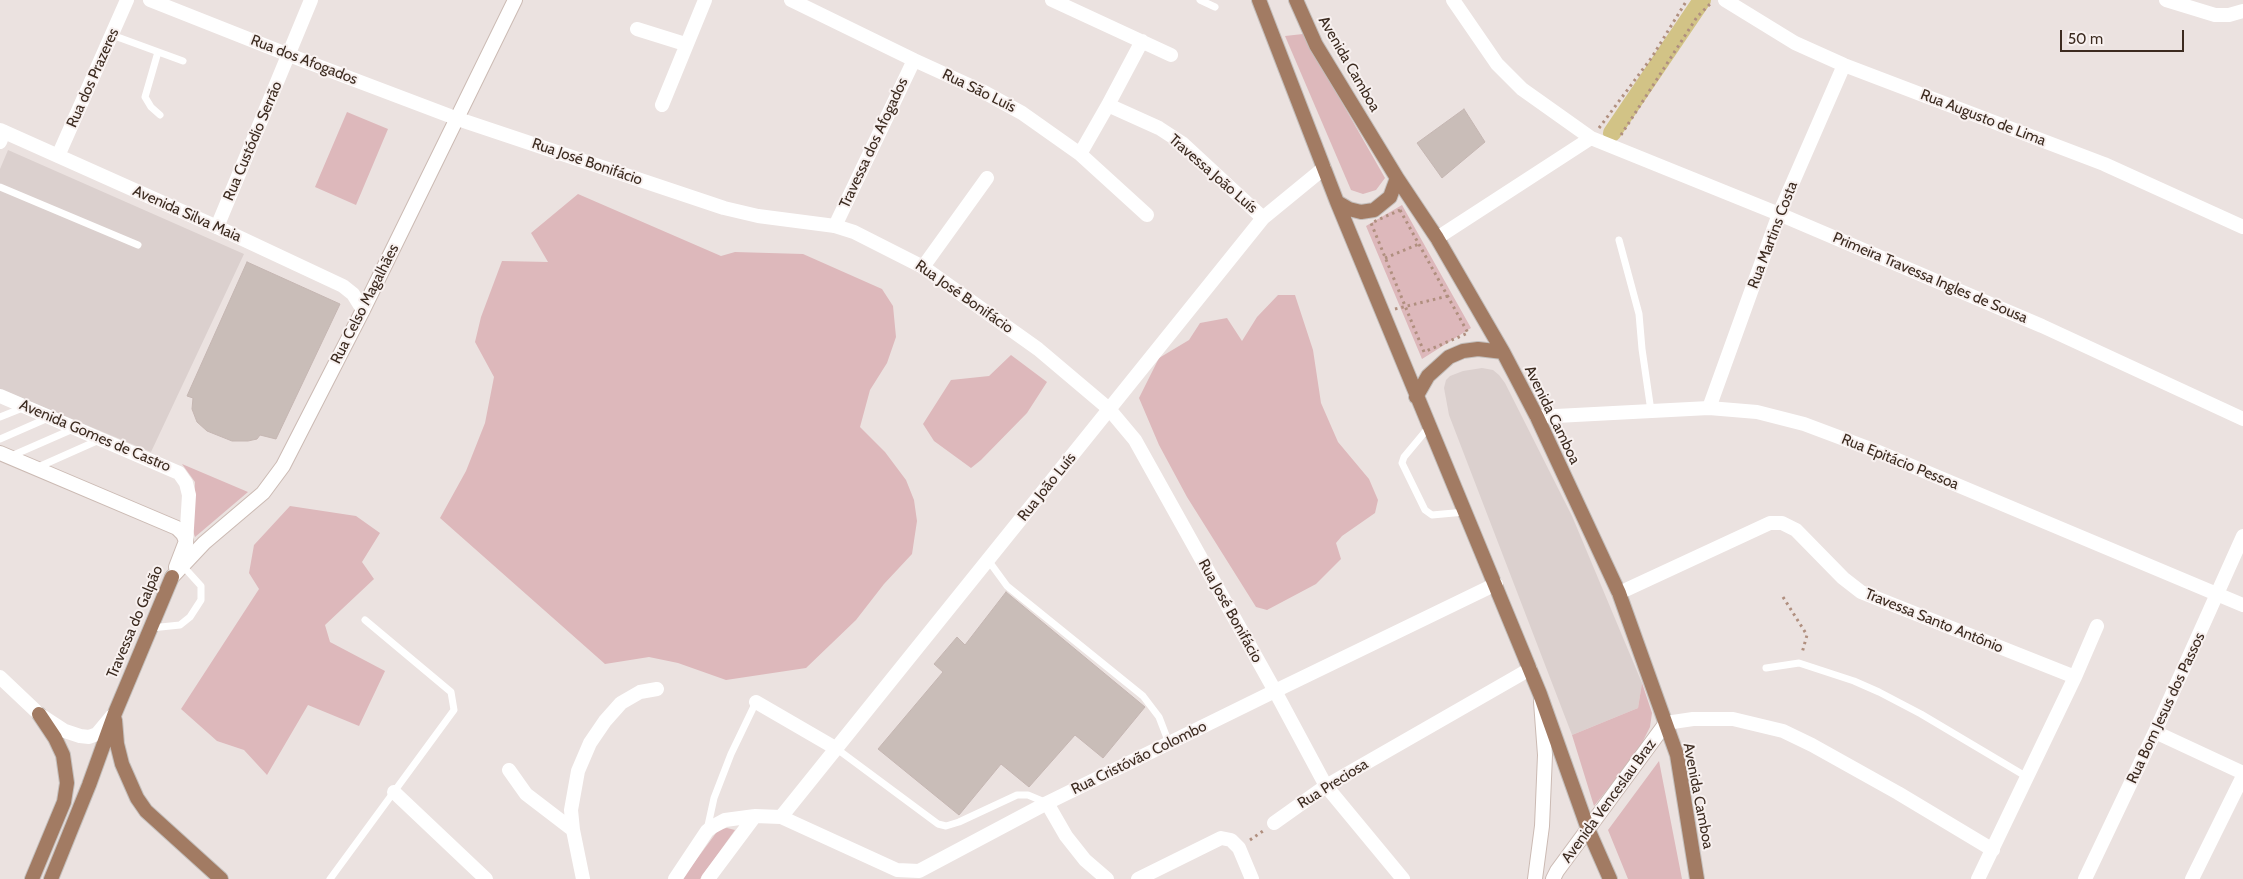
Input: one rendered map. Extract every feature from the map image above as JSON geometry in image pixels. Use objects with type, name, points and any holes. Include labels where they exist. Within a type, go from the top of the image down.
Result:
[{"type":"main road","points":[[1259,0],[1337,202],[1540,694],[1588,829],[1610,879]]},
{"type":"main road","name":"Avenida Camboa","points":[[1296,0],[1316,45],[1397,178],[1437,238],[1503,352],[1537,417],[1619,593],[1676,755],[1697,879]]},
{"type":"main road","points":[[1337,202],[1349,209],[1361,212],[1374,210],[1390,197],[1397,178]]},
{"type":"main road","points":[[1416,397],[1428,376],[1449,357],[1463,351],[1478,349],[1503,352]]},
{"type":"main road","name":"Travessa do Galpão","points":[[50,879],[89,785],[114,713],[172,577]]},
{"type":"main road","points":[[114,713],[116,744],[136,798],[146,811],[221,879]]},
{"type":"main road","points":[[32,879],[64,802],[67,783],[63,755],[55,738],[39,714]]},
{"type":"street","name":"Rua dos Prazeres","points":[[58,156],[127,0]]},
{"type":"street","name":"Rua dos Afogados","points":[[150,0],[458,119]]},
{"type":"street","name":"Rua Custódio Serrão","points":[[217,227],[311,0]]},
{"type":"street","name":"Rua Celso Magalhães","points":[[172,577],[204,543],[250,506],[278,474],[363,310],[515,0]]},
{"type":"street","points":[[662,105],[685,44],[705,0]]},
{"type":"street","name":"Rua São Luís","points":[[791,0],[982,91],[1022,113],[1080,154],[1147,215]]},
{"type":"street","points":[[1052,0],[1142,40],[1170,55]]},
{"type":"street","name":"Primeira Travessa Ingles de Sousa","points":[[1453,0],[1497,64],[1522,90],[1592,138],[1779,214],[2042,326],[2243,419]]},
{"type":"street","points":[[2166,0],[2215,15],[2229,15],[2243,10]]},
{"type":"street","name":"Rua Augusto de Lima","points":[[1733,2],[1795,43],[1844,65],[2104,164],[2243,227]]},
{"type":"street","points":[[637,30],[685,44]]},
{"type":"street","points":[[1080,154],[1108,106],[1142,40]]},
{"type":"street","name":"Travessa dos Afogados","points":[[835,226],[914,60]]},
{"type":"street","name":"Rua Martins Costa","points":[[1709,408],[1779,214],[1844,65]]},
{"type":"street","name":"Travessa João Luís","points":[[1108,106],[1159,128],[1182,143],[1263,218]]},
{"type":"street","name":"Rua José Bonifácio","points":[[458,119],[724,208],[758,216],[835,226],[854,232],[923,266],[1038,349],[1109,409],[1135,440],[1147,458],[1172,508],[1326,786],[1403,879]]},
{"type":"street","name":"Avenida Silva Maia","points":[[1,135],[58,156],[343,286],[353,294],[363,310]]},
{"type":"street","points":[[1437,238],[1592,138]]},
{"type":"street","name":"Rua João Luís","points":[[781,817],[838,749],[1263,218],[1324,168]]},
{"type":"street","points":[[923,266],[987,178]]},
{"type":"street","name":"Avenida Gomes de Castro","points":[[0,396],[174,469],[183,477],[189,495],[186,544]]},
{"type":"street","name":"Rua Epitácio Pessoa","points":[[1537,417],[1709,408],[1757,412],[1804,424],[1876,451],[2243,605]]},
{"type":"street","points":[[5,455],[177,528],[185,538],[186,544]]},
{"type":"street","name":"Travessa Santo Antônio","points":[[1619,593],[1770,524],[1782,523],[1796,530],[1842,578],[1861,592],[2075,677]]},
{"type":"street","name":"Rua Bom Jesus dos Passos","points":[[2085,879],[2156,732],[2243,536]]},
{"type":"street","name":"Travessa do Galpão","points":[[172,577],[186,544]]},
{"type":"street","name":"Rua Cristóvão Colombo","points":[[781,817],[897,870],[909,872],[928,867],[1048,803],[1496,584]]},
{"type":"street","points":[[1978,879],[2075,677],[2097,626]]},
{"type":"street","name":"Rua Preciosa","points":[[1274,823],[1326,786],[1530,669]]},
{"type":"street","points":[[0,677],[39,714],[65,731],[85,737],[92,736],[100,731],[114,713]]},
{"type":"street","points":[[583,879],[571,810],[578,771],[590,743],[605,720],[621,703],[640,692],[657,688]]},
{"type":"street","name":"Avenida Venceslau Braz","points":[[1535,879],[1542,826],[1544,764],[1540,694]]},
{"type":"street","points":[[756,702],[838,749]]},
{"type":"street","points":[[1666,723],[1693,719],[1733,719],[1783,731],[1812,744],[1993,850]]},
{"type":"street","name":"Avenida Venceslau Braz","points":[[1553,879],[1666,723]]},
{"type":"street","points":[[2156,732],[2243,775],[2192,879]]},
{"type":"street","points":[[509,770],[526,794],[573,830]]},
{"type":"street","points":[[394,792],[486,879]]},
{"type":"street","points":[[1048,803],[1066,836],[1085,860],[1107,879]]},
{"type":"street","points":[[708,879],[755,816]]},
{"type":"street","points":[[675,879],[707,830],[725,820],[755,816],[781,817]]},
{"type":"street","points":[[1138,879],[1221,838],[1231,840],[1239,848],[1252,879]]},
{"type":"lane","points":[[1200,0],[1215,7]]},
{"type":"lane","points":[[112,35],[183,61]]},
{"type":"lane","points":[[158,52],[146,97],[151,107],[160,115]]},
{"type":"lane","points":[[0,188],[138,245]]},
{"type":"lane","points":[[1619,240],[1639,314],[1651,411]]},
{"type":"lane","points":[[0,417],[25,407]]},
{"type":"lane","points":[[0,439],[50,417]]},
{"type":"lane","points":[[1429,427],[1404,457],[1402,463],[1425,510],[1432,515],[1465,512]]},
{"type":"lane","points":[[5,455],[75,428]]},
{"type":"lane","points":[[35,468],[102,439]]},
{"type":"lane","points":[[988,560],[1007,586],[1143,696],[1156,712],[1169,743]]},
{"type":"lane","points":[[151,628],[180,625],[190,617],[201,600],[201,586],[182,565]]},
{"type":"lane","points":[[330,879],[454,710],[451,692],[365,620]]},
{"type":"lane","points":[[1766,668],[1798,663],[1854,681],[1879,692],[2027,777]]},
{"type":"lane","points":[[707,830],[714,798],[731,754],[756,702]]},
{"type":"lane","points":[[838,749],[938,824],[946,826],[960,822],[1017,795],[1028,795],[1048,803]]},
{"type":"path","points":[[1592,138],[1652,57],[1687,0]]},
{"type":"path","points":[[1612,147],[1631,121],[1697,17],[1714,0]]},
{"type":"path","points":[[1400,210],[1419,244],[1468,333],[1424,352],[1370,223],[1400,210]]},
{"type":"path","points":[[1385,258],[1419,244]]},
{"type":"path","points":[[1406,307],[1448,296]]},
{"type":"path","points":[[1783,597],[1807,635],[1798,663]]},
{"type":"path","points":[[1239,848],[1274,823]]},
{"type":"shaded area","points":[[1303,34],[1385,178],[1376,190],[1363,194],[1351,190],[1285,36]]},
{"type":"shaded area","points":[[347,112],[388,129],[356,205],[315,187]]},
{"type":"shaded area","points":[[8,150],[244,254],[151,452],[0,389],[0,169]]},
{"type":"shaded area","points":[[578,194],[721,256],[735,252],[803,254],[882,289],[893,306],[896,337],[887,363],[870,390],[860,427],[885,452],[906,480],[914,500],[917,521],[912,554],[884,584],[856,620],[806,668],[726,680],[678,663],[649,657],[605,664],[440,518],[466,471],[485,423],[494,377],[475,342],[481,317],[502,261],[548,262],[531,233]]},
{"type":"shaded area","points":[[1402,205],[1471,328],[1422,359],[1366,226]]},
{"type":"shaded area","points":[[1278,295],[1295,295],[1313,350],[1321,403],[1338,442],[1369,479],[1378,500],[1375,513],[1342,536],[1336,543],[1341,559],[1316,584],[1267,610],[1256,607],[1187,497],[1159,445],[1139,398],[1159,358],[1189,340],[1200,323],[1227,318],[1242,341],[1257,317]]},
{"type":"shaded area","points":[[1011,355],[1047,382],[1027,413],[971,468],[934,441],[923,424],[951,380],[989,376]]},
{"type":"shaded area","points":[[1482,368],[1493,370],[1505,383],[1572,516],[1642,683],[1638,708],[1572,735],[1449,415],[1444,388],[1446,380],[1450,376],[1463,371]]},
{"type":"shaded area","points":[[182,464],[248,492],[195,537],[193,531],[195,482]]},
{"type":"shaded area","points":[[290,506],[356,516],[380,533],[362,562],[374,579],[325,625],[330,642],[385,671],[359,726],[308,705],[267,775],[244,750],[217,741],[181,709],[259,589],[249,573],[254,545]]},
{"type":"shaded area","points":[[1642,683],[1652,713],[1650,727],[1637,753],[1594,806],[1572,735],[1638,708]]},
{"type":"shaded area","points":[[1659,761],[1682,879],[1628,879],[1608,830]]},
{"type":"shaded area","points":[[719,829],[735,830],[700,879],[682,879]]},
{"type":"building","points":[[1464,109],[1485,142],[1442,178],[1417,143]]},
{"type":"building","points":[[247,262],[340,304],[276,439],[260,435],[257,439],[248,441],[232,441],[207,431],[197,422],[192,409],[193,398],[187,396]]},
{"type":"building","points":[[1006,592],[1145,707],[1103,758],[1075,735],[1029,787],[1001,764],[959,815],[878,749],[943,672],[934,664],[957,637],[965,645]]},
{"type":"waterway","points":[[1612,133],[1702,0]]}]
